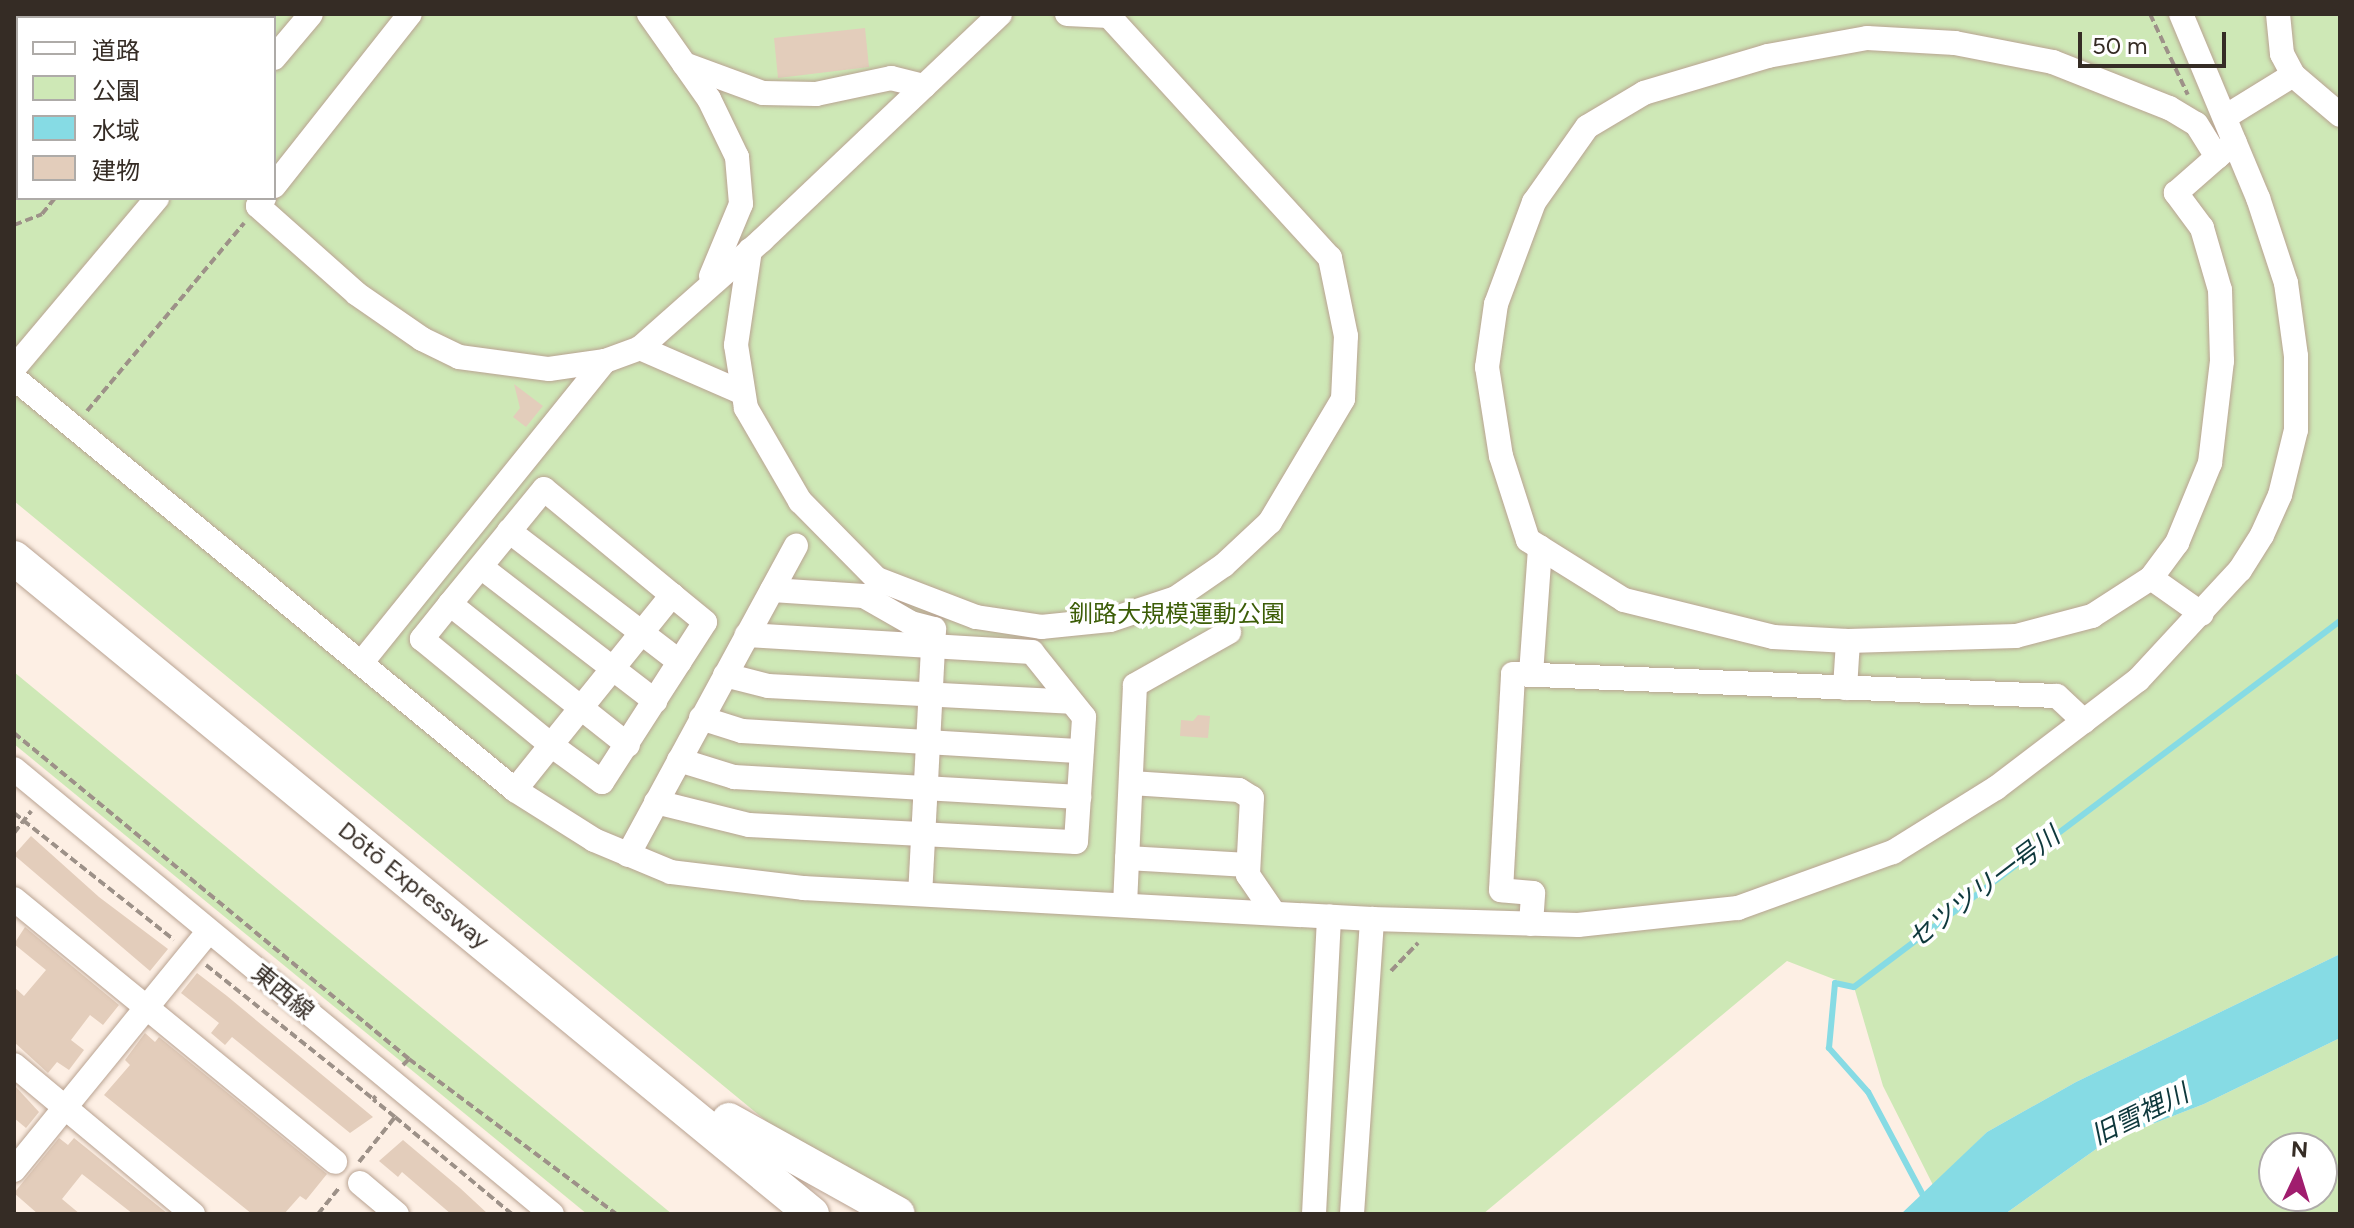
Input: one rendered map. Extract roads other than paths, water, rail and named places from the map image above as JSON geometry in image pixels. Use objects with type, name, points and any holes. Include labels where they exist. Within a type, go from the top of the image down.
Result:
[{"type":"highway","name":"Dōtō Expressway","points":[[14,558],[812,1214]]},
{"type":"highway","name":"Dōtō Expressway","points":[[14,579],[785,1214]]},
{"type":"highway","points":[[566,1010],[759,1141],[898,1214]]},
{"type":"street","points":[[276,56],[311,14]]},
{"type":"street","points":[[276,183],[410,14]]},
{"type":"street","points":[[649,14],[709,99],[737,157],[741,204],[728,244],[706,285]]},
{"type":"street","points":[[261,202],[357,294],[422,339],[459,357],[549,369],[605,361],[640,348],[706,285],[750,250],[1000,14]]},
{"type":"street","points":[[750,250],[736,345],[741,392],[800,501],[838,545],[877,579],[921,600],[976,617],[1041,627],[1110,620],[1176,598],[1224,565],[1270,522],[1343,399],[1346,336],[1330,258],[1109,15],[1067,14]]},
{"type":"street","points":[[14,378],[515,790],[594,840],[671,872],[720,882],[1372,919],[1531,924],[1643,922],[1738,908],[1804,888],[1893,852],[1996,788],[2138,680],[2202,614],[2262,535],[2280,495],[2296,430],[2296,356],[2286,283],[2226,149],[2225,117],[2181,14]]},
{"type":"street","points":[[2278,14],[2282,54],[2293,75],[2340,115]]},
{"type":"street","points":[[1867,38],[1955,43],[2053,62],[2196,124],[2226,149],[2176,193],[2202,228],[2220,290],[2222,361],[2210,463],[2177,543],[2151,578],[2092,616],[2016,636],[1848,641],[1773,637],[1624,600],[1528,540],[1501,456],[1487,367],[1496,304],[1514,248],[1534,202],[1587,127],[1644,93],[1768,56],[1867,38]]},
{"type":"street","points":[[684,64],[763,93],[816,94],[891,78],[924,86]]},
{"type":"street","points":[[2225,117],[2293,75]]},
{"type":"street","points":[[14,368],[155,200]]},
{"type":"street","points":[[640,348],[741,392]]},
{"type":"street","points":[[362,662],[605,361]]},
{"type":"street","points":[[544,489],[705,622],[602,782],[551,745],[422,639],[509,531],[544,489]]},
{"type":"street","points":[[509,531],[680,662]]},
{"type":"street","points":[[628,855],[796,546]]},
{"type":"street","points":[[1531,674],[1540,547]]},
{"type":"street","points":[[481,567],[655,701]]},
{"type":"street","points":[[2151,578],[2202,614]]},
{"type":"street","points":[[772,590],[864,596],[911,623],[934,629],[920,894]]},
{"type":"street","points":[[515,790],[672,595]]},
{"type":"street","points":[[450,604],[628,745]]},
{"type":"street","points":[[1125,905],[1135,685],[1229,632]]},
{"type":"street","points":[[656,802],[749,825],[1076,842],[1084,717],[1032,652],[747,635]]},
{"type":"street","points":[[1845,688],[1848,641]]},
{"type":"street","points":[[1531,924],[1533,893],[1501,890],[1513,674],[2057,696],[2084,721]]},
{"type":"street","points":[[725,675],[768,686],[1071,702]]},
{"type":"street","points":[[701,718],[742,731],[1081,751]]},
{"type":"street","points":[[679,760],[734,777],[1079,797]]},
{"type":"street","name":"東西線","points":[[14,769],[552,1214]]},
{"type":"street","points":[[1131,783],[1239,790],[1252,798],[1248,875],[1274,913]]},
{"type":"street","points":[[1127,858],[1248,865]]},
{"type":"street","points":[[14,899],[346,1176],[397,1214]]},
{"type":"street","points":[[1314,1214],[1329,916]]},
{"type":"street","points":[[1352,1214],[1372,919]]},
{"type":"street","points":[[14,1170],[209,931]]},
{"type":"street","points":[[14,1065],[193,1214]]},
{"type":"street","points":[[1319,1127],[1358,1128]]},
{"type":"water","name":"旧雪裡川","points":[[2340,954],[2340,1038],[2204,1104],[2106,1142],[2005,1214],[1901,1214],[1987,1132],[2076,1082]]},
{"type":"waterway","name":"セツツリ一号川","points":[[1933,1214],[1868,1092],[1829,1048],[1835,983],[1854,987],[2340,621]]},
{"type":"park label","name":"釧路大規模運動公園","points":[[1177,614]]}]
